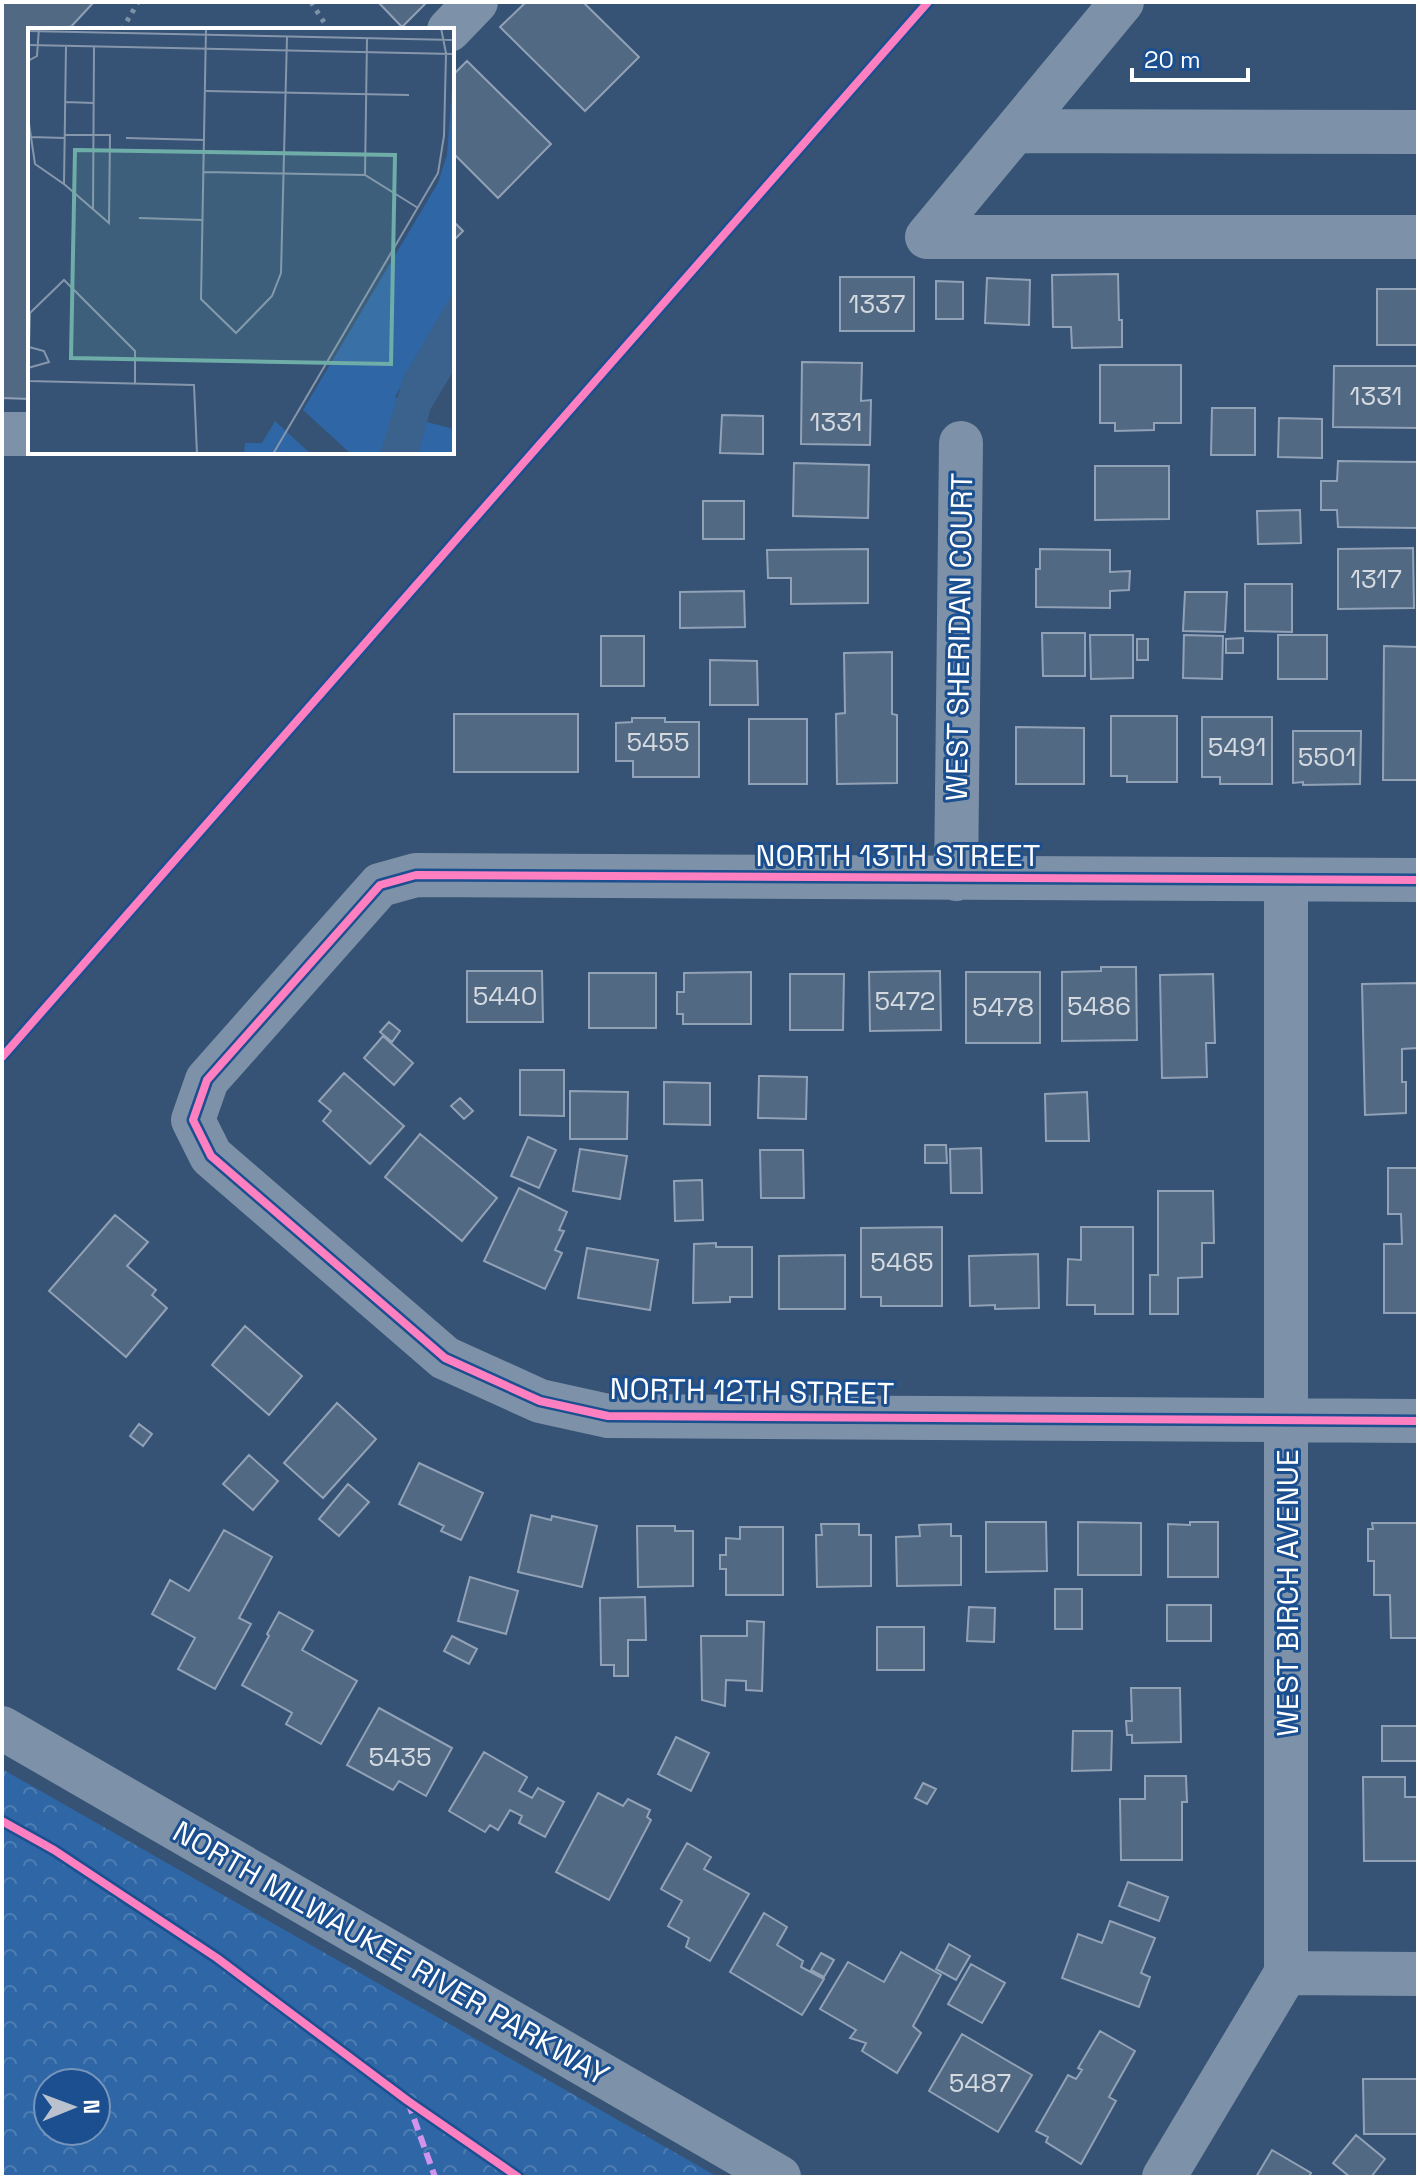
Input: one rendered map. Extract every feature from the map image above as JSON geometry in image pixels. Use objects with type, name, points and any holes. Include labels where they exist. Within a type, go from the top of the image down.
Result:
[{"type":"street","points":[[451,28],[476,2]]},
{"type":"street","points":[[1122,2],[927,237],[1418,237]]},
{"type":"street","points":[[1016,131],[1418,132]]},
{"type":"street","points":[[2,434],[28,434]]},
{"type":"street","name":"WEST SHERIDAN COURT","points":[[956,879],[961,443]]},
{"type":"street","name":"NORTH 13TH STREET","points":[[193,1120],[207,1080],[380,885],[416,875],[1418,880]]},
{"type":"street","name":"WEST BIRCH AVENUE","points":[[1286,880],[1286,1973]]},
{"type":"street","name":"NORTH 12TH STREET","points":[[193,1120],[211,1156],[445,1358],[540,1401],[608,1416],[1418,1421]]},
{"type":"street","name":"NORTH MILWAUKEE RIVER PARKWAY","points":[[2,1728],[779,2177]]},
{"type":"street","points":[[1164,2177],[1286,1973],[1418,1974]]},
{"type":"path","points":[[123,28],[138,2]]},
{"type":"path","points":[[311,2],[328,28]]},
{"type":"green space","points":[[2,1769],[718,2177],[2,2177]]},
{"type":"building","points":[[2,2],[94,2],[70,28],[28,28],[28,399],[2,398]]},
{"type":"building","points":[[378,2],[427,2],[402,27]]},
{"type":"building","points":[[526,2],[583,2],[639,57],[585,111],[500,27]]},
{"type":"building","points":[[467,61],[551,144],[498,198],[454,154],[454,74]]},
{"type":"building","points":[[454,222],[463,231],[454,240]]},
{"type":"building","points":[[1118,274],[1122,347],[1072,348],[1071,327],[1053,327],[1052,275]]},
{"type":"building","points":[[840,277],[914,277],[914,331],[840,331]]},
{"type":"building","points":[[987,278],[1030,280],[1029,325],[985,323]]},
{"type":"building","points":[[936,281],[963,282],[963,319],[936,319]]},
{"type":"building","points":[[1377,289],[1418,289],[1418,345],[1377,345]]},
{"type":"building","points":[[802,362],[862,363],[861,401],[871,400],[870,445],[801,444]]},
{"type":"building","points":[[1100,365],[1181,365],[1181,423],[1154,423],[1154,430],[1115,431],[1115,423],[1100,423]]},
{"type":"building","points":[[1334,366],[1418,366],[1418,428],[1333,427]]},
{"type":"building","points":[[1212,408],[1255,408],[1255,455],[1211,455]]},
{"type":"building","points":[[722,415],[763,416],[763,454],[720,453]]},
{"type":"building","points":[[1279,418],[1322,419],[1322,458],[1278,457]]},
{"type":"building","points":[[1338,461],[1418,462],[1418,528],[1338,527],[1337,510],[1321,510],[1321,481],[1337,481]]},
{"type":"building","points":[[794,463],[869,465],[868,518],[793,516]]},
{"type":"building","points":[[1095,466],[1169,466],[1169,519],[1095,520]]},
{"type":"building","points":[[703,501],[744,501],[744,539],[703,539]]},
{"type":"building","points":[[1300,510],[1301,543],[1258,544],[1257,511]]},
{"type":"building","points":[[1413,548],[1414,608],[1338,609],[1338,549]]},
{"type":"building","points":[[868,549],[868,603],[791,604],[791,578],[768,578],[767,550]]},
{"type":"building","points":[[1040,549],[1110,550],[1110,572],[1130,571],[1129,590],[1110,591],[1110,608],[1036,607],[1036,569],[1040,569]]},
{"type":"building","points":[[1245,584],[1292,584],[1292,632],[1245,631]]},
{"type":"building","points":[[744,591],[745,627],[680,628],[680,592]]},
{"type":"building","points":[[1185,592],[1227,592],[1225,632],[1183,631]]},
{"type":"building","points":[[1042,633],[1085,633],[1085,676],[1043,676]]},
{"type":"building","points":[[1090,635],[1133,635],[1133,678],[1091,679]]},
{"type":"building","points":[[1184,635],[1223,636],[1222,679],[1183,678]]},
{"type":"building","points":[[1278,635],[1327,635],[1327,679],[1278,679]]},
{"type":"building","points":[[601,636],[644,636],[644,686],[601,686]]},
{"type":"building","points":[[1243,638],[1243,653],[1226,653],[1226,639]]},
{"type":"building","points":[[1137,639],[1148,639],[1148,660],[1137,660]]},
{"type":"building","points":[[1384,646],[1418,647],[1418,780],[1383,780]]},
{"type":"building","points":[[892,652],[892,714],[897,715],[897,783],[837,784],[836,714],[845,713],[844,653]]},
{"type":"building","points":[[710,660],[757,661],[758,705],[710,705]]},
{"type":"building","points":[[454,714],[578,714],[578,772],[454,772]]},
{"type":"building","points":[[1111,716],[1177,716],[1177,782],[1127,782],[1127,776],[1111,776]]},
{"type":"building","points":[[1202,717],[1272,717],[1272,784],[1220,784],[1220,777],[1202,777]]},
{"type":"building","points":[[632,718],[699,722],[699,777],[633,777],[633,761],[616,761],[616,723],[632,722]]},
{"type":"building","points":[[749,719],[807,719],[807,784],[749,784]]},
{"type":"building","points":[[1016,727],[1084,728],[1084,784],[1016,784]]},
{"type":"building","points":[[1293,731],[1361,731],[1360,784],[1293,783]]},
{"type":"building","points":[[1101,967],[1136,967],[1137,1040],[1062,1041],[1062,972],[1101,971]]},
{"type":"building","points":[[467,971],[542,971],[543,1022],[467,1022]]},
{"type":"building","points":[[940,971],[941,1030],[870,1031],[869,972]]},
{"type":"building","points":[[751,972],[751,1024],[683,1024],[683,1014],[677,1014],[677,992],[684,992],[684,973]]},
{"type":"building","points":[[966,972],[1040,972],[1040,1043],[966,1043]]},
{"type":"building","points":[[589,973],[656,973],[656,1028],[589,1028]]},
{"type":"building","points":[[790,974],[844,974],[843,1030],[790,1030]]},
{"type":"building","points":[[1213,974],[1215,1043],[1206,1043],[1207,1077],[1162,1078],[1160,975]]},
{"type":"building","points":[[1418,983],[1418,1048],[1402,1049],[1406,1113],[1365,1115],[1362,984]]},
{"type":"building","points":[[389,1022],[400,1031],[392,1042],[380,1032]]},
{"type":"building","points":[[383,1036],[413,1063],[394,1085],[364,1058]]},
{"type":"building","points":[[520,1070],[564,1070],[564,1116],[520,1115]]},
{"type":"building","points":[[344,1073],[404,1126],[370,1164],[323,1121],[331,1111],[319,1101]]},
{"type":"building","points":[[759,1076],[807,1077],[806,1119],[758,1118]]},
{"type":"building","points":[[664,1082],[710,1083],[710,1125],[664,1124]]},
{"type":"building","points":[[570,1091],[628,1092],[627,1139],[570,1139]]},
{"type":"building","points":[[1087,1092],[1089,1141],[1046,1141],[1045,1094]]},
{"type":"building","points":[[460,1098],[473,1111],[464,1119],[451,1106]]},
{"type":"building","points":[[420,1134],[497,1198],[462,1241],[385,1177]]},
{"type":"building","points":[[528,1137],[556,1150],[539,1188],[511,1176]]},
{"type":"building","points":[[925,1145],[946,1145],[947,1163],[925,1163]]},
{"type":"building","points":[[981,1148],[982,1193],[951,1193],[950,1149]]},
{"type":"building","points":[[580,1149],[627,1156],[620,1199],[573,1191]]},
{"type":"building","points":[[760,1150],[803,1150],[804,1198],[761,1198]]},
{"type":"building","points":[[1388,1168],[1418,1168],[1418,1313],[1384,1313],[1384,1244],[1402,1244],[1401,1214],[1388,1214]]},
{"type":"building","points":[[702,1180],[703,1220],[675,1221],[674,1181]]},
{"type":"building","points":[[519,1188],[567,1212],[559,1230],[564,1231],[555,1250],[562,1253],[545,1289],[484,1261]]},
{"type":"building","points":[[1158,1191],[1213,1191],[1214,1243],[1202,1243],[1202,1277],[1178,1278],[1178,1314],[1150,1314],[1150,1275],[1158,1275]]},
{"type":"building","points":[[115,1215],[148,1242],[127,1266],[156,1290],[152,1295],[167,1308],[126,1357],[49,1291]]},
{"type":"building","points":[[942,1227],[942,1306],[881,1306],[881,1297],[861,1297],[861,1228]]},
{"type":"building","points":[[1081,1227],[1133,1227],[1133,1314],[1095,1314],[1095,1305],[1067,1305],[1068,1259],[1081,1260]]},
{"type":"building","points":[[716,1243],[716,1247],[752,1247],[752,1297],[730,1297],[730,1302],[693,1303],[694,1244]]},
{"type":"building","points":[[587,1248],[658,1260],[650,1310],[578,1298]]},
{"type":"building","points":[[1038,1254],[1039,1308],[970,1306],[969,1256]]},
{"type":"building","points":[[845,1255],[845,1309],[779,1309],[779,1256]]},
{"type":"building","points":[[245,1326],[302,1376],[269,1415],[212,1365]]},
{"type":"building","points":[[337,1403],[376,1439],[323,1498],[284,1463]]},
{"type":"building","points":[[139,1424],[152,1434],[143,1446],[130,1436]]},
{"type":"building","points":[[249,1455],[278,1481],[253,1510],[223,1484]]},
{"type":"building","points":[[419,1463],[483,1493],[461,1540],[441,1531],[444,1526],[399,1504]]},
{"type":"building","points":[[348,1484],[369,1502],[339,1536],[319,1519]]},
{"type":"building","points":[[531,1515],[551,1520],[552,1516],[597,1526],[582,1587],[518,1572]]},
{"type":"building","points":[[986,1522],[1046,1522],[1047,1571],[986,1572]]},
{"type":"building","points":[[1078,1522],[1141,1523],[1141,1575],[1078,1575]]},
{"type":"building","points":[[1190,1522],[1218,1522],[1218,1577],[1168,1577],[1168,1524],[1190,1525]]},
{"type":"building","points":[[1372,1523],[1418,1523],[1418,1638],[1391,1638],[1390,1595],[1374,1595],[1374,1561],[1368,1561],[1368,1529],[1373,1529]]},
{"type":"building","points":[[821,1524],[859,1524],[859,1535],[871,1535],[871,1586],[817,1587],[816,1535],[822,1535]]},
{"type":"building","points":[[951,1524],[951,1536],[961,1536],[961,1585],[897,1586],[896,1537],[920,1536],[919,1525]]},
{"type":"building","points":[[637,1526],[675,1526],[675,1531],[693,1531],[693,1586],[638,1587]]},
{"type":"building","points":[[740,1527],[783,1527],[783,1595],[726,1595],[726,1569],[720,1569],[720,1555],[726,1555],[726,1538],[740,1539]]},
{"type":"building","points":[[224,1530],[272,1557],[239,1618],[251,1624],[215,1689],[178,1669],[195,1638],[152,1614],[170,1580],[189,1591]]},
{"type":"building","points":[[470,1577],[518,1591],[506,1634],[458,1621]]},
{"type":"building","points":[[1055,1589],[1082,1589],[1082,1629],[1055,1629]]},
{"type":"building","points":[[645,1597],[646,1640],[628,1640],[628,1676],[614,1676],[614,1665],[601,1665],[600,1598]]},
{"type":"building","points":[[1167,1605],[1211,1605],[1211,1641],[1167,1641]]},
{"type":"building","points":[[969,1607],[995,1608],[994,1642],[967,1641]]},
{"type":"building","points":[[279,1612],[313,1631],[302,1650],[357,1681],[321,1744],[286,1724],[292,1713],[242,1685]]},
{"type":"building","points":[[747,1621],[764,1622],[762,1691],[746,1690],[746,1681],[726,1680],[725,1706],[702,1700],[701,1636],[747,1636]]},
{"type":"building","points":[[877,1627],[924,1627],[924,1670],[877,1670]]},
{"type":"building","points":[[452,1636],[477,1649],[469,1664],[444,1651]]},
{"type":"building","points":[[1131,1688],[1180,1688],[1181,1742],[1132,1743],[1132,1735],[1127,1735],[1126,1721],[1132,1721]]},
{"type":"building","points":[[379,1708],[452,1748],[426,1796],[399,1781],[393,1790],[347,1765]]},
{"type":"building","points":[[1382,1726],[1418,1726],[1418,1761],[1382,1761]]},
{"type":"building","points":[[1073,1731],[1112,1731],[1111,1770],[1072,1771]]},
{"type":"building","points":[[676,1737],[709,1753],[691,1791],[658,1774]]},
{"type":"building","points":[[484,1752],[527,1777],[519,1791],[532,1798],[538,1788],[564,1802],[545,1837],[519,1823],[522,1816],[510,1810],[498,1830],[490,1825],[485,1832],[449,1811]]},
{"type":"building","points":[[1145,1776],[1186,1776],[1187,1802],[1182,1802],[1182,1860],[1121,1860],[1120,1799],[1145,1799]]},
{"type":"building","points":[[1363,1777],[1405,1777],[1405,1797],[1418,1797],[1418,1861],[1364,1861]]},
{"type":"building","points":[[923,1783],[936,1789],[927,1804],[915,1798]]},
{"type":"building","points":[[598,1793],[623,1806],[628,1799],[650,1810],[647,1817],[651,1820],[609,1900],[556,1872]]},
{"type":"building","points":[[687,1843],[711,1857],[704,1869],[749,1894],[710,1961],[686,1947],[689,1938],[668,1926],[682,1901],[661,1889]]},
{"type":"building","points":[[1128,1882],[1168,1897],[1159,1921],[1119,1906]]},
{"type":"building","points":[[764,1913],[787,1927],[777,1945],[803,1961],[801,1967],[824,1979],[802,2015],[730,1972]]},
{"type":"building","points":[[1110,1921],[1155,1938],[1141,1973],[1150,1977],[1139,2007],[1062,1978],[1078,1934],[1102,1943]]},
{"type":"building","points":[[949,1944],[970,1956],[956,1980],[936,1969]]},
{"type":"building","points":[[901,1952],[941,1975],[913,2026],[921,2033],[897,2073],[862,2051],[866,2043],[850,2038],[856,2030],[820,2009],[848,1962],[884,1982]]},
{"type":"building","points":[[821,1953],[834,1960],[824,1977],[811,1970]]},
{"type":"building","points":[[971,1964],[1005,1983],[982,2023],[948,2004]]},
{"type":"building","points":[[1100,2031],[1135,2051],[1109,2097],[1116,2101],[1081,2164],[1046,2142],[1048,2137],[1036,2131],[1068,2075],[1076,2079],[1082,2070],[1078,2068]]},
{"type":"building","points":[[962,2034],[1032,2075],[998,2132],[929,2091]]},
{"type":"building","points":[[1363,2079],[1418,2079],[1418,2134],[1364,2134]]},
{"type":"building","points":[[1356,2135],[1385,2159],[1371,2177],[1350,2177],[1333,2163]]},
{"type":"building","points":[[1272,2150],[1311,2173],[1309,2177],[1256,2177]]},
{"type":"marked path","points":[[408,2102],[435,2177]]},
{"type":"cycle path","points":[[2,1057],[928,2]]},
{"type":"cycle path","points":[[1418,880],[416,875],[380,885],[207,1080],[193,1120],[211,1156],[445,1358],[540,1401],[608,1416],[1418,1421]]},
{"type":"cycle path","points":[[2,1821],[54,1850],[217,1958],[408,2101],[518,2177]]}]
